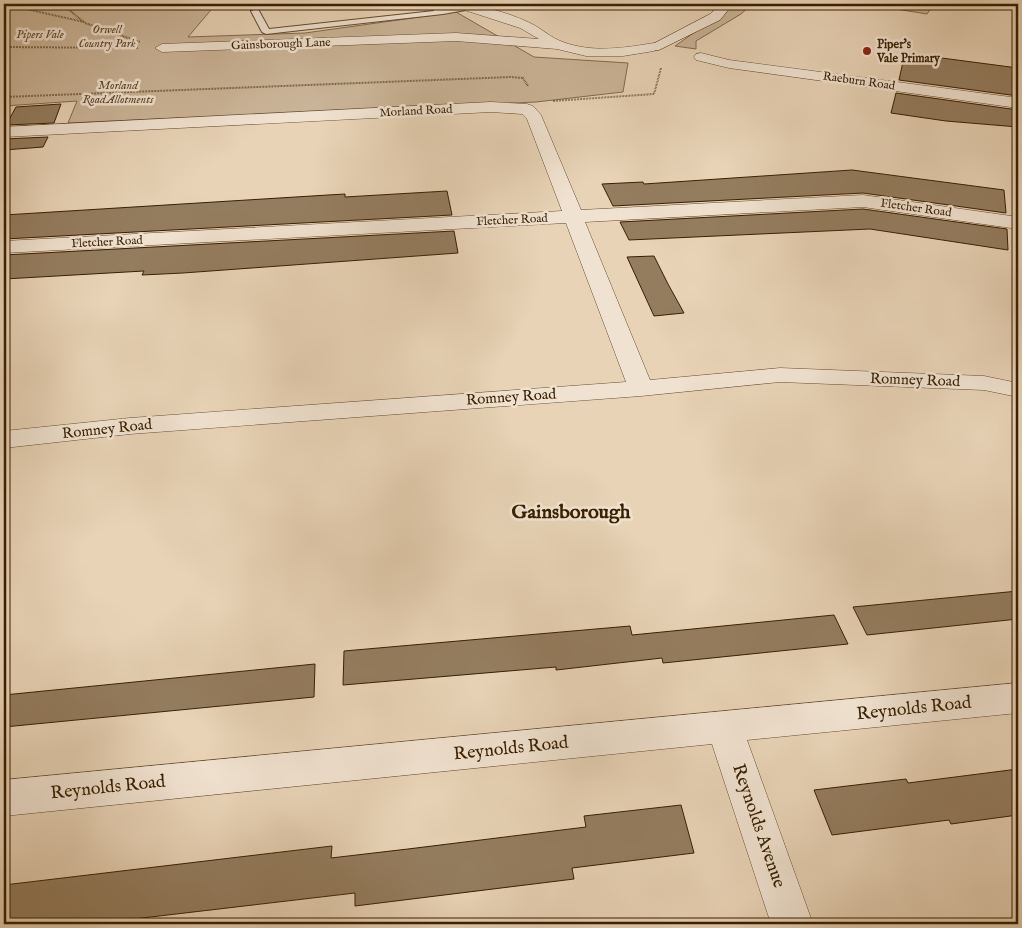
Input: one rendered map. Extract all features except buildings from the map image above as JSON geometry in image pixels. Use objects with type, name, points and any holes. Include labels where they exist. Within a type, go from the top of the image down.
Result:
[{"type":"street","points":[[459,4],[525,25],[557,45],[586,52],[623,52],[654,47],[715,17],[727,4]]},
{"type":"street","name":"Gainsborough Lane","points":[[162,48],[456,37],[557,45]]},
{"type":"street","name":"Raeburn Road","points":[[701,57],[729,64],[1018,103]]},
{"type":"street","points":[[532,105],[535,118],[572,217],[641,388]]},
{"type":"street","name":"Morland Road","points":[[4,132],[532,105]]},
{"type":"street","name":"Fletcher Road","points":[[4,247],[863,201],[1018,223]]},
{"type":"street","name":"Romney Road","points":[[4,440],[130,426],[641,388],[780,375],[984,383],[1018,390]]},
{"type":"street","name":"Reynolds Road","points":[[4,798],[1018,698]]},
{"type":"street","name":"Reynolds Avenue","points":[[725,728],[792,924]]},
{"type":"lane","points":[[421,4],[443,12]]},
{"type":"lane","points":[[255,11],[266,32],[473,8]]},
{"type":"path","points":[[4,4],[50,13],[85,23],[120,37],[162,48]]},
{"type":"path","points":[[62,4],[85,23]]},
{"type":"path","points":[[4,47],[162,48]]},
{"type":"path","points":[[4,97],[511,77],[523,78],[532,105],[647,96],[654,94],[660,68],[701,57]]},
{"type":"green space","points":[[4,4],[216,4],[188,37],[305,33],[456,12],[534,57],[628,63],[623,92],[536,102],[68,123],[77,101],[4,106]]},
{"type":"green space","points":[[735,4],[752,4],[741,14],[696,41],[696,49],[675,46]]},
{"type":"green space","points":[[865,4],[897,4],[931,8],[927,14]]},
{"type":"place","name":"Piper's Vale Primary","points":[[867,51]]},
{"type":"district","name":"Gainsborough","points":[[571,512]]},
{"type":"park label","name":"Pipers Vale","points":[[40,34]]},
{"type":"park label","name":"Orwell Country Park","points":[[107,36]]},
{"type":"park label","name":"Morland RoadAllotments","points":[[118,92]]}]
